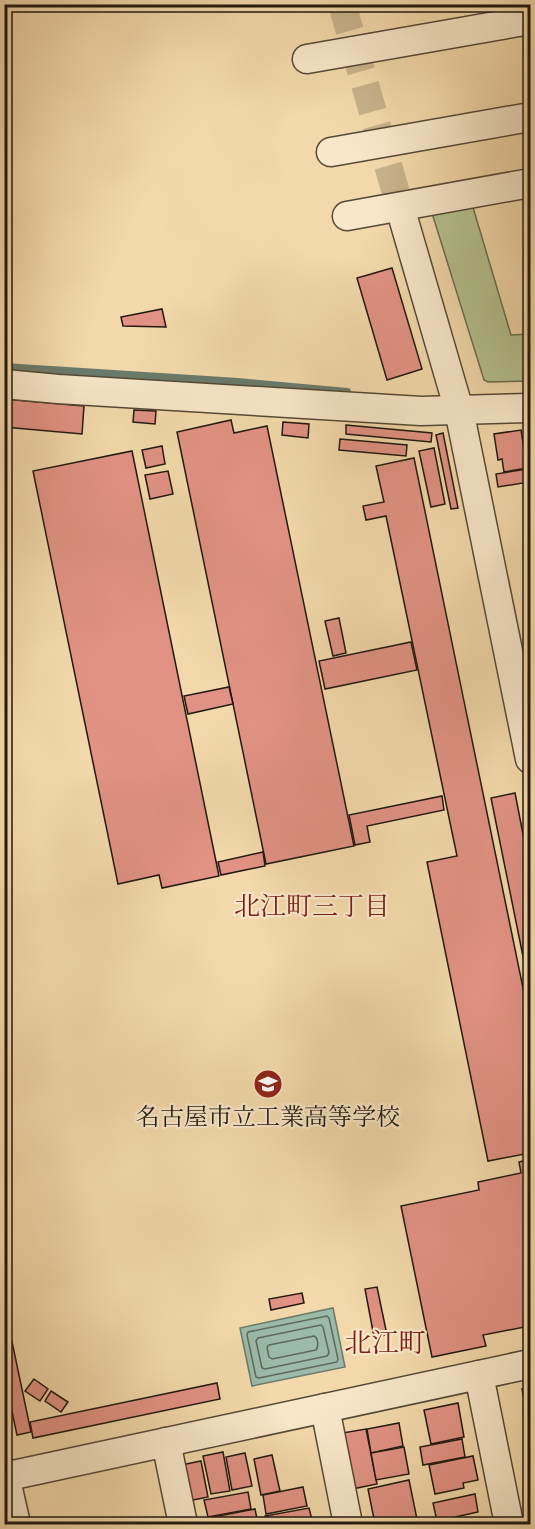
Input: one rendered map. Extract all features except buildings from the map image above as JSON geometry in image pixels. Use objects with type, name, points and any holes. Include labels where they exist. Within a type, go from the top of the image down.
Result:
[{"type":"street","points":[[307,59],[531,20]]},
{"type":"street","points":[[331,152],[531,117]]},
{"type":"street","points":[[347,216],[531,183]]},
{"type":"street","points":[[404,220],[459,410],[531,759]]},
{"type":"street","points":[[4,384],[421,411],[531,408]]},
{"type":"street","points":[[16,1524],[5,1475],[531,1364]]},
{"type":"street","points":[[479,1375],[509,1524]]},
{"type":"street","points":[[325,1408],[348,1524]]},
{"type":"street","points":[[166,1442],[183,1524]]},
{"type":"green space","points":[[472,204],[511,335],[530,334],[530,381],[488,382],[484,380],[432,213]]},
{"type":"water","points":[[333,1308],[345,1367],[252,1386],[240,1328]]},
{"type":"waterway","points":[[4,367],[238,382],[347,392]]},
{"type":"tunnel","points":[[342,4],[404,221]]},
{"type":"place","name":"名古屋市立工業高等学校","points":[[268,1084]]},
{"type":"district","name":"北江町三丁目","points":[[312,906]]},
{"type":"district","name":"北江町","points":[[385,1343]]}]
